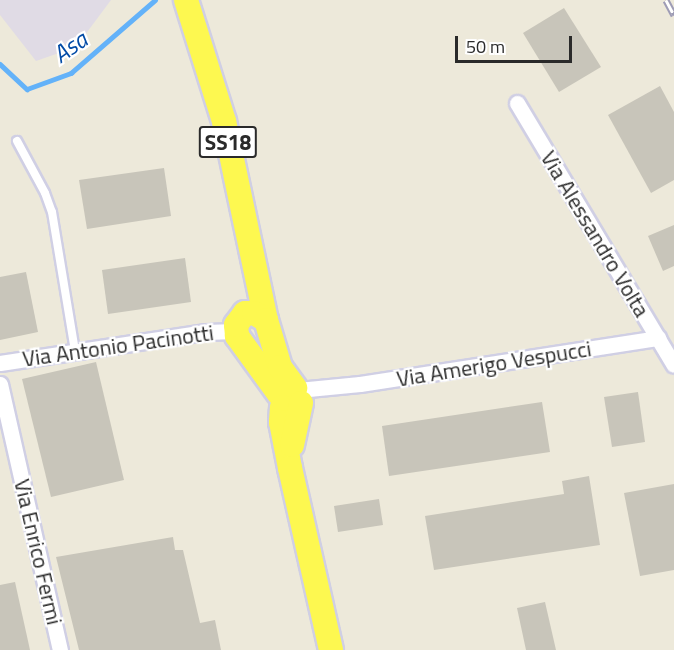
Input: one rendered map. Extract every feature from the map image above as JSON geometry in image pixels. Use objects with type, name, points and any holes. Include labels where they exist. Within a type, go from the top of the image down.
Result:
[{"type":"main road","name":"SS18","points":[[186,0],[224,121],[250,256],[249,321],[241,343],[293,397]]},
{"type":"main road","name":"SS18","points":[[249,321],[280,368],[293,397],[281,422],[331,650]]},
{"type":"street","name":"Via Alessandro Volta","points":[[517,102],[674,364]]},
{"type":"street","name":"Via Antonio Pacinotti","points":[[0,363],[206,332],[249,321]]},
{"type":"street","name":"Via Amerigo Vespucci","points":[[293,397],[330,388],[658,338]]},
{"type":"street","name":"Via Enrico Fermi","points":[[0,384],[60,650]]},
{"type":"lane","points":[[17,141],[45,193],[52,212],[75,351]]},
{"type":"shaded area","points":[[0,0],[111,0],[76,47],[36,61],[0,15]]},
{"type":"building","points":[[564,8],[601,67],[559,92],[523,33]]},
{"type":"building","points":[[660,86],[674,112],[674,180],[651,193],[608,115]]},
{"type":"building","points":[[164,168],[171,216],[87,229],[79,180]]},
{"type":"building","points":[[674,225],[674,266],[663,271],[648,236]]},
{"type":"building","points":[[185,258],[191,302],[108,314],[102,270]]},
{"type":"building","points":[[26,272],[38,332],[0,340],[0,277]]},
{"type":"building","points":[[96,362],[124,480],[51,497],[22,379]]},
{"type":"building","points":[[638,392],[645,442],[612,447],[604,397]]},
{"type":"building","points":[[542,402],[550,452],[389,476],[382,426]]},
{"type":"building","points":[[589,476],[600,545],[434,570],[425,516],[564,494],[562,481]]},
{"type":"building","points":[[674,484],[674,570],[640,576],[624,493]]},
{"type":"building","points":[[379,499],[383,525],[338,532],[334,506]]},
{"type":"building","points":[[173,537],[175,550],[183,550],[200,623],[215,620],[221,650],[79,650],[56,557]]},
{"type":"building","points":[[15,582],[30,650],[0,650],[0,585]]},
{"type":"building","points":[[545,602],[556,650],[526,650],[517,608]]},
{"type":"waterway","name":"Asa","points":[[0,64],[27,89],[71,73],[155,0]]},
{"type":"railway","points":[[666,0],[674,15]]}]
